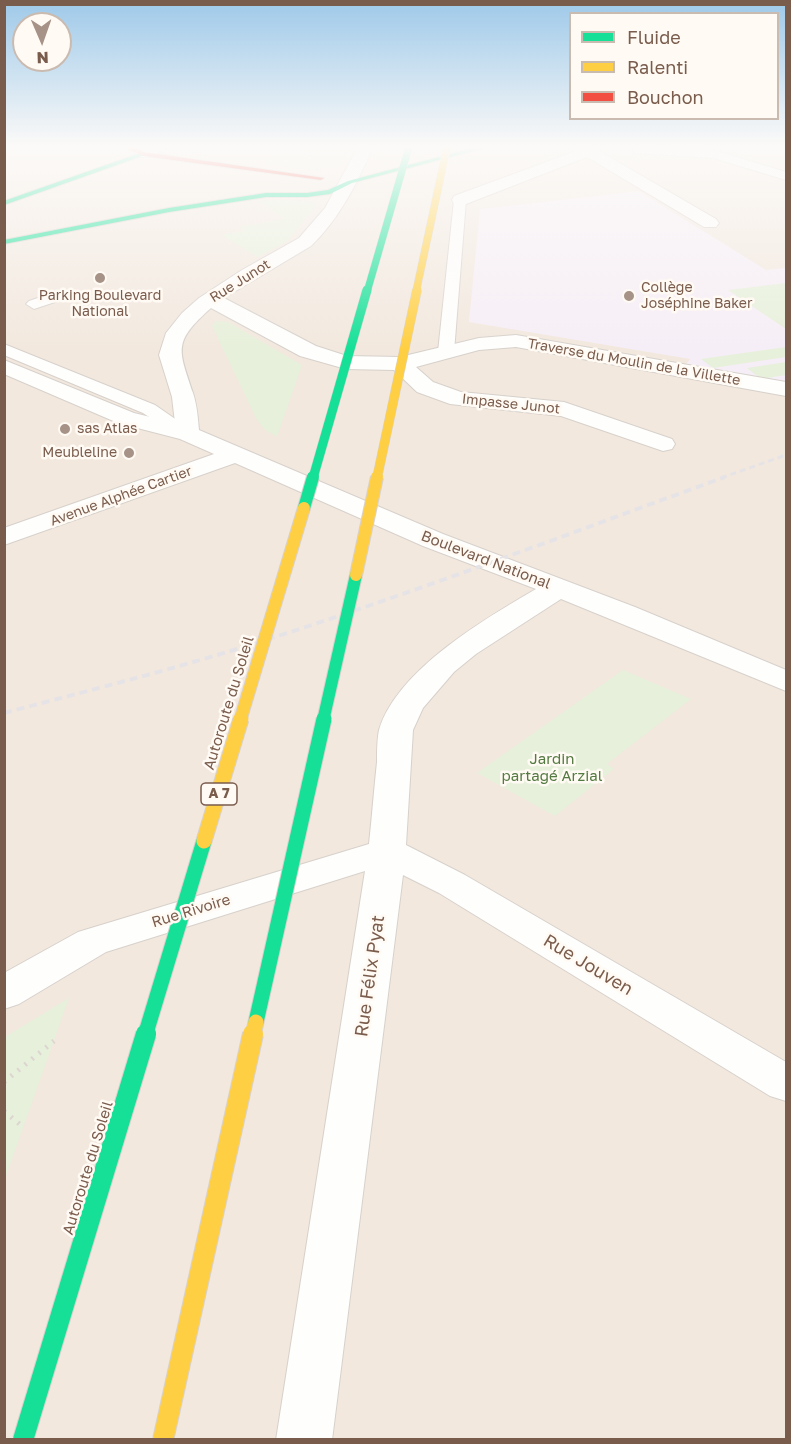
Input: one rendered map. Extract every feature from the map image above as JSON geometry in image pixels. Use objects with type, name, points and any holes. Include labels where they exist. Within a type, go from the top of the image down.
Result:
[{"type":"main road","points":[[4,242],[147,214]]},
{"type":"main road","name":"Autoroute du Soleil","points":[[23,1440],[280,590],[389,214]]},
{"type":"main road","points":[[163,1440],[352,591],[433,214]]},
{"type":"street","name":"Rue Junot","points":[[188,434],[183,398],[170,362],[170,348],[175,333],[185,318],[210,299],[305,242],[313,235],[327,214]]},
{"type":"street","points":[[695,214],[710,223]]},
{"type":"street","name":"Traverse du Moulin de la Villette","points":[[210,299],[308,351],[346,362],[400,364],[479,344],[516,341],[786,389]]},
{"type":"street","name":"Impasse Junot","points":[[400,364],[425,387],[458,399],[564,409],[663,444]]},
{"type":"street","name":"Boulevard National","points":[[4,366],[126,418],[188,434],[433,540],[559,588],[786,681]]},
{"type":"street","name":"Avenue Alphée Cartier","points":[[4,537],[237,454]]},
{"type":"street","name":"Rue Félix Pyat","points":[[304,1440],[387,851],[396,730],[403,711],[437,672],[459,653],[559,588]]},
{"type":"street","name":"Rue Rivoire","points":[[4,993],[92,942],[387,851]]},
{"type":"street","name":"Rue Jouven","points":[[387,851],[452,885],[786,1083]]},
{"type":"lane","points":[[446,352],[459,214]]},
{"type":"lane","points":[[34,304],[53,298]]},
{"type":"lane","name":"Boulevard National","points":[[4,349],[150,409],[188,434]]},
{"type":"path","points":[[4,1082],[54,1041]]},
{"type":"path","points":[[4,1111],[23,1127]]},
{"type":"shaded area","points":[[5,214],[786,214],[786,1439],[5,1440]]},
{"type":"shaded area","name":"Collège Joséphine Baker","points":[[479,214],[677,214],[766,270],[786,268],[786,385],[684,367],[690,359],[469,322]]},
{"type":"green space","points":[[278,214],[308,214],[287,241],[258,257],[222,235],[245,231],[240,227],[285,219]]},
{"type":"green space","points":[[786,283],[786,329],[728,290]]},
{"type":"green space","points":[[216,321],[228,322],[302,365],[277,437],[264,429],[256,418],[212,326]]},
{"type":"green space","points":[[786,347],[786,357],[713,368],[701,359]]},
{"type":"green space","points":[[786,362],[786,375],[761,379],[747,368]]},
{"type":"green space","name":"Jardin partagé Arzial","points":[[623,670],[691,699],[607,764],[614,769],[555,816],[477,773]]},
{"type":"green space","points":[[69,998],[5,1179],[5,1037]]},
{"type":"railway","points":[[721,478],[786,455]]},
{"type":"railway","points":[[4,713],[242,648],[445,579],[725,477]]},
{"type":"traffic: fast","points":[[4,242],[146,214]]},
{"type":"traffic: fast","points":[[304,508],[389,214]]},
{"type":"traffic: fast","points":[[256,1022],[356,575]]},
{"type":"traffic: fast","points":[[23,1440],[204,841]]},
{"type":"traffic: slow","points":[[356,575],[433,214]]},
{"type":"traffic: slow","points":[[204,841],[304,508]]},
{"type":"traffic: slow","points":[[163,1440],[256,1022]]},
{"type":"place","name":"Parking Boulevard National","points":[[100,278]]},
{"type":"place","name":"Collège Joséphine Baker","points":[[629,296]]},
{"type":"place","name":"sas Atlas","points":[[65,429]]},
{"type":"place","name":"Meubleline","points":[[129,453]]}]
